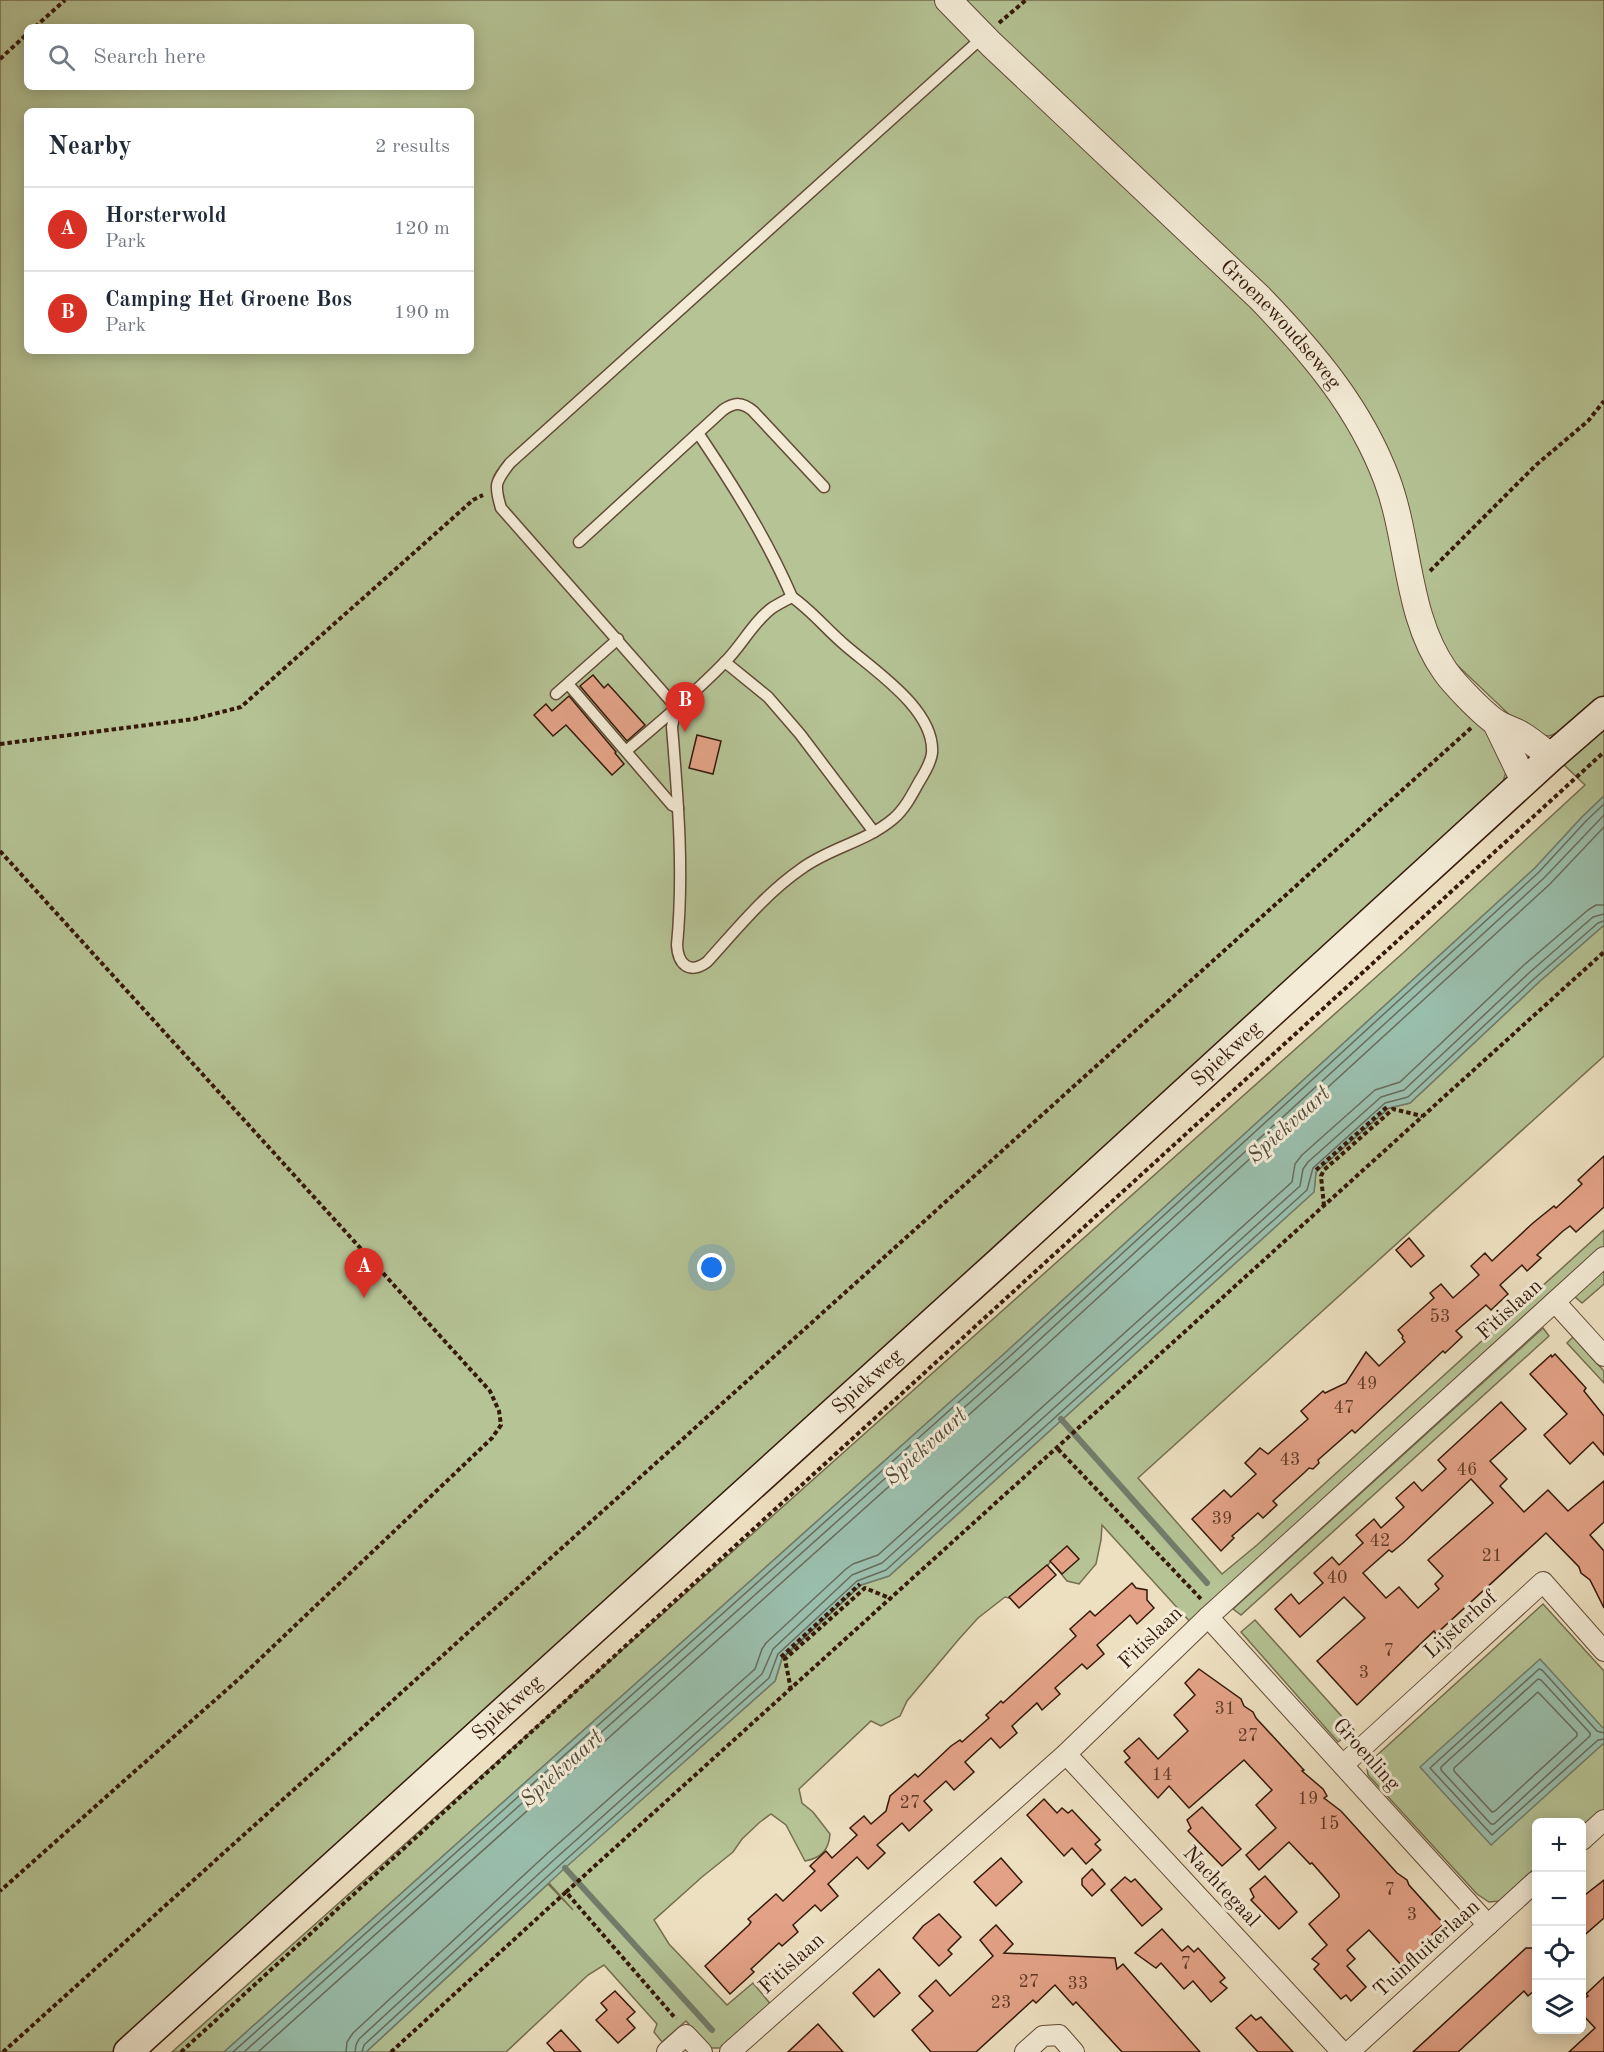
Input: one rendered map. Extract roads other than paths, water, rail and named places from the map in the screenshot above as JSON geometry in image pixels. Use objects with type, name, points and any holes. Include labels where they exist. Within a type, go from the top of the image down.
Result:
[{"type":"main road","name":"Spiekweg","points":[[128,2052],[982,1278],[1524,781],[1604,711]]},
{"type":"street","name":"Groenewoudseweg","points":[[948,0],[1260,298],[1302,341],[1335,383],[1369,441],[1387,481],[1420,617],[1434,654],[1452,680],[1492,718],[1521,734],[1551,757]]},
{"type":"street","name":"Groenewoudseweg","points":[[1492,718],[1524,781]]},
{"type":"street","name":"Fitislaan","points":[[730,2052],[1066,1754],[1211,1615],[1604,1257]]},
{"type":"street","points":[[1555,1302],[1604,1356]]},
{"type":"street","name":"Lijsterhof","points":[[1343,1765],[1543,1582],[1604,1651]]},
{"type":"street","name":"Groenling","points":[[1211,1615],[1488,1925]]},
{"type":"street","name":"Nachtegaal","points":[[1066,1754],[1342,2052]]},
{"type":"street","points":[[1586,1836],[1604,1820]]},
{"type":"street","name":"Tuinfluiterlaan","points":[[1349,2052],[1532,1885]]},
{"type":"street","points":[[667,2052],[686,2035],[702,2052]]},
{"type":"street","points":[[1025,2052],[1043,2036],[1059,2035],[1074,2052]]},
{"type":"lane","points":[[676,707],[501,508],[495,488],[501,474],[510,463],[985,36]]},
{"type":"lane","points":[[579,542],[732,404],[744,404],[824,487]]},
{"type":"lane","points":[[676,707],[672,727],[681,883],[677,945],[678,955],[683,964],[691,968],[698,968],[707,962],[785,880],[813,860],[874,832],[894,818],[913,794],[932,754],[931,739],[924,721],[911,702],[792,597],[780,568],[698,433]]},
{"type":"lane","points":[[626,751],[725,662],[772,608],[792,597]]},
{"type":"lane","points":[[556,694],[618,639]]},
{"type":"lane","points":[[725,662],[768,697],[800,734],[874,832]]},
{"type":"lane","points":[[568,684],[672,805],[678,808]]},
{"type":"water","name":"Spiekvaart","points":[[1604,796],[1604,925],[1539,982],[1410,1103],[1389,1108],[1316,1172],[1314,1192],[889,1576],[861,1585],[782,1658],[775,1681],[565,1868],[366,2052],[224,2052],[1005,1353],[1535,868]]},
{"type":"water","points":[[1540,1659],[1604,1729],[1604,1743],[1491,1845],[1420,1767]]},
{"type":"waterway","points":[[1061,1419],[1207,1583]]},
{"type":"waterway","points":[[565,1868],[712,2030]]},
{"type":"place","name":"Camping Het Groene Bos","points":[[685,732]]},
{"type":"place","name":"Horsterwold","points":[[364,1298]]}]
